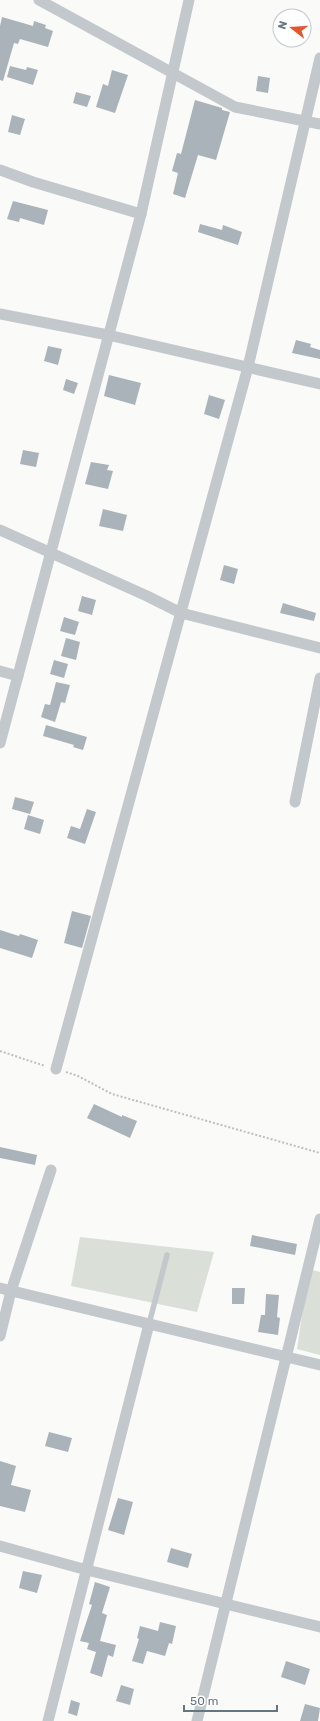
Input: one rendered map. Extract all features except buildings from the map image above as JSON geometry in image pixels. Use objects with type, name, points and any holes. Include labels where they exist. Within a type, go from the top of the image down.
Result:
[{"type":"street","points":[[39,0],[235,107],[320,124]]},
{"type":"street","points":[[0,743],[141,214],[189,0]]},
{"type":"street","points":[[56,1069],[248,367],[320,58]]},
{"type":"street","points":[[0,170],[33,182],[141,214]]},
{"type":"street","points":[[0,314],[108,335],[320,384]]},
{"type":"street","points":[[0,530],[147,596],[181,613],[320,648]]},
{"type":"street","points":[[0,671],[18,676]]},
{"type":"street","points":[[295,802],[320,678]]},
{"type":"street","points":[[0,1336],[5,1290],[51,1170]]},
{"type":"street","points":[[197,1721],[320,1219]]},
{"type":"street","points":[[5,1290],[320,1365]]},
{"type":"street","points":[[48,1721],[150,1324]]},
{"type":"street","points":[[0,1546],[87,1570],[320,1628]]},
{"type":"lane","points":[[150,1324],[166,1255]]},
{"type":"path","points":[[0,1051],[78,1076],[112,1094],[320,1153]]},
{"type":"shaded area","points":[[80,1237],[214,1252],[197,1312],[71,1286]]},
{"type":"shaded area","points":[[309,1269],[320,1272],[320,1355],[297,1349]]}]
